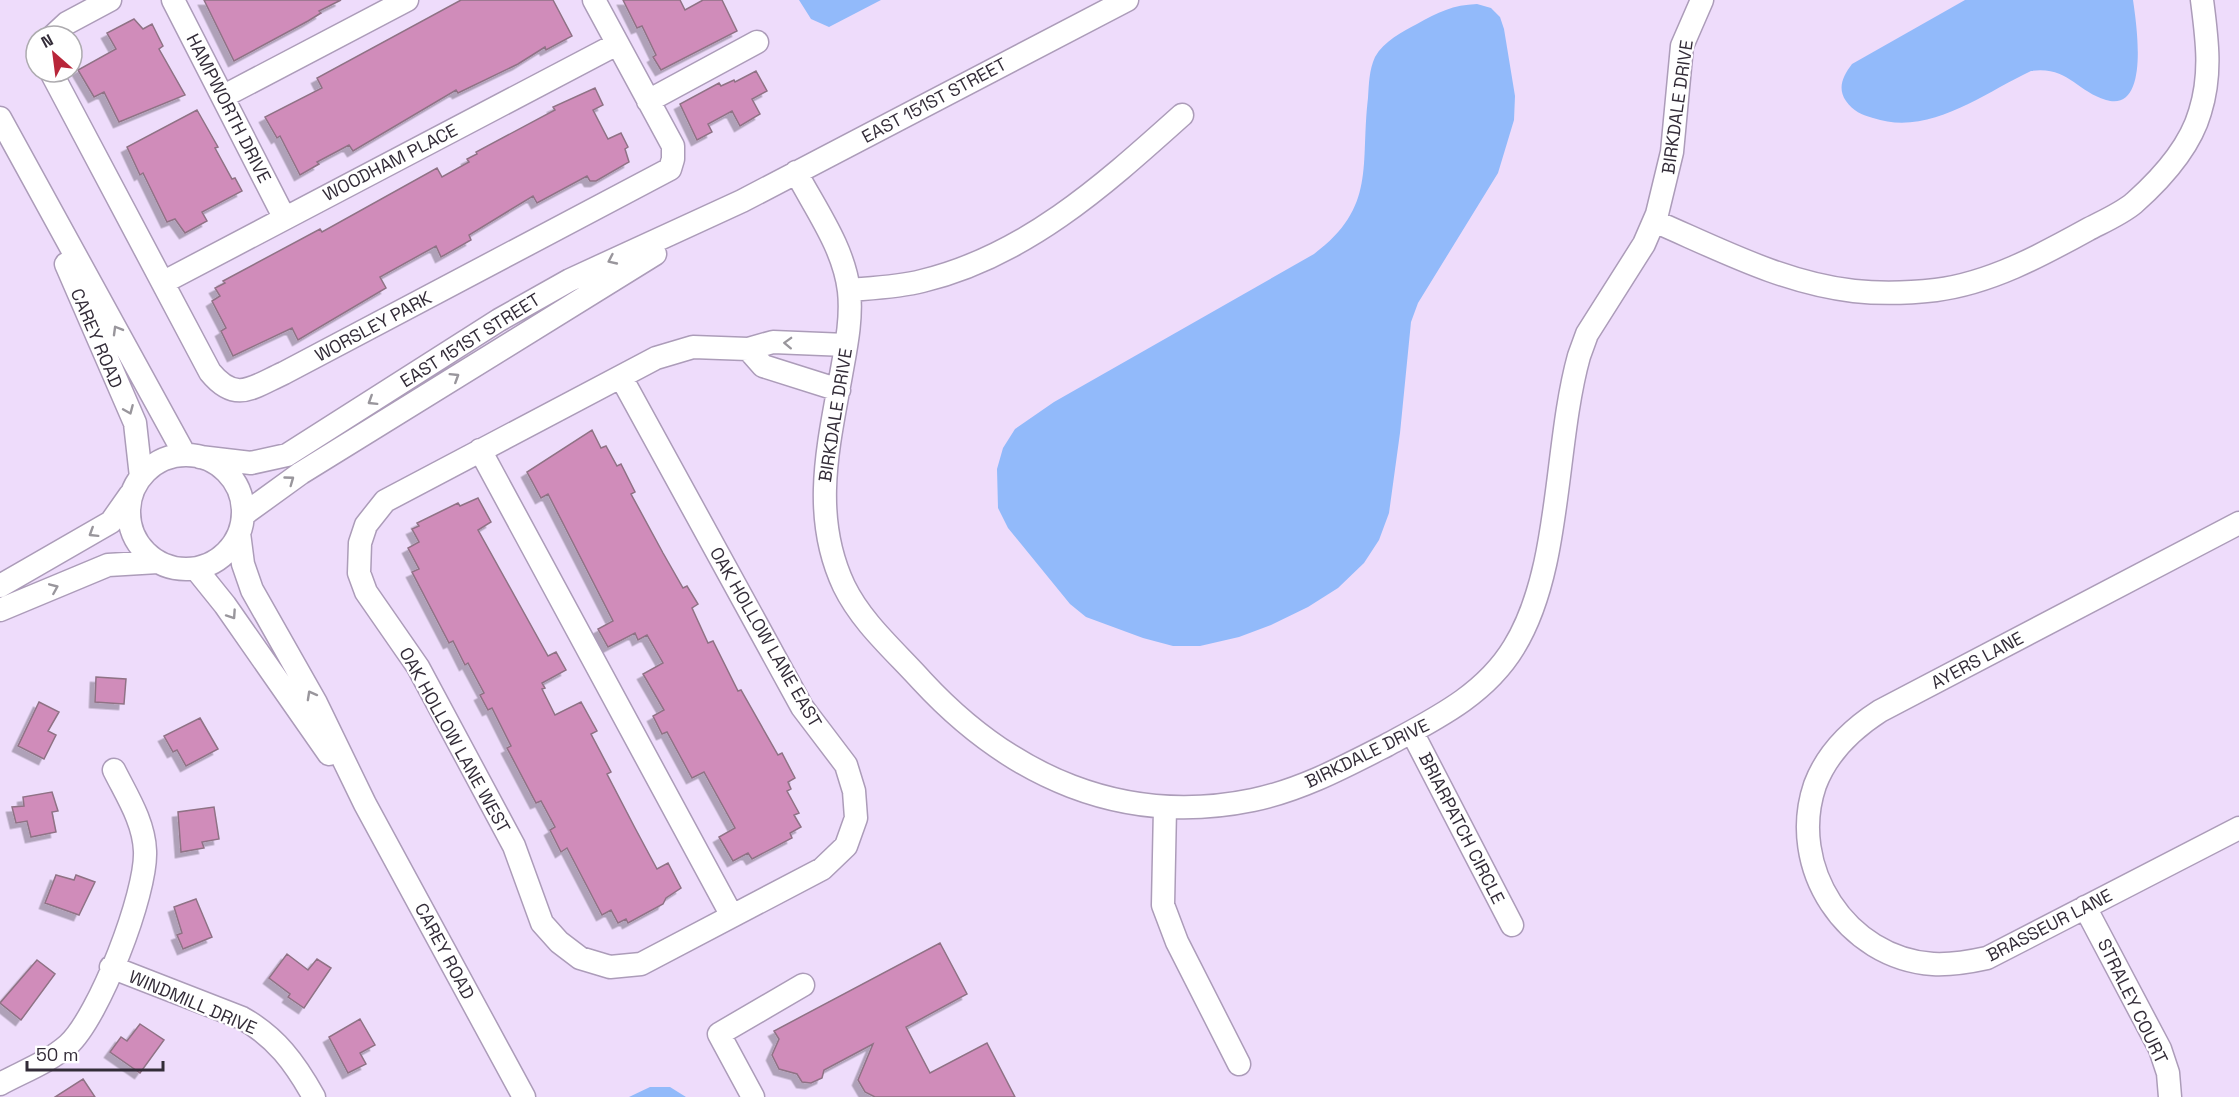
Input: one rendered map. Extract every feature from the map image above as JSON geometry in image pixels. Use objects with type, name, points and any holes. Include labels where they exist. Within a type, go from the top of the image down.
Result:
[{"type":"street","points":[[66,24],[110,0]]},
{"type":"street","name":"HAMPWORTH DRIVE","points":[[172,0],[224,96],[284,217]]},
{"type":"street","points":[[224,96],[407,0]]},
{"type":"street","name":"WORSLEY PARK","points":[[57,84],[210,372],[220,385],[234,392],[253,388],[664,175],[670,169],[674,159],[673,146],[594,0]]},
{"type":"street","name":"EAST 151ST STREET","points":[[241,524],[301,473],[742,201],[1127,0]]},
{"type":"street","name":"BIRKDALE DRIVE","points":[[796,172],[842,259],[849,290],[850,322],[825,464],[825,522],[844,586],[860,613],[964,723],[1018,761],[1048,777],[1104,798],[1165,808],[1226,805],[1287,790],[1345,767],[1412,732],[1460,704],[1482,685],[1514,648],[1536,603],[1579,356],[1587,334],[1644,244],[1654,221],[1666,184],[1672,152],[1682,46],[1702,0]]},
{"type":"street","points":[[1654,221],[1780,275],[1818,286],[1857,292],[1938,290],[2021,264],[2132,205],[2169,166],[2188,140],[2200,114],[2209,63],[2202,0]]},
{"type":"street","points":[[648,100],[757,42]]},
{"type":"street","name":"WOODHAM PLACE","points":[[164,282],[617,44]]},
{"type":"street","points":[[849,290],[919,282],[970,267],[1058,220],[1117,173],[1182,115]]},
{"type":"street","name":"CAREY ROAD","points":[[0,118],[44,200],[193,456]]},
{"type":"street","name":"CAREY ROAD","points":[[44,200],[68,269],[135,423],[137,484]]},
{"type":"street","name":"EAST 151ST STREET","points":[[193,456],[251,463],[287,455],[500,320],[570,279],[742,201]]},
{"type":"street","name":"OAK HOLLOW LANE WEST","points":[[732,916],[641,964],[610,967],[580,958],[559,942],[542,923],[514,846],[418,667],[369,600],[359,573],[360,543],[366,525],[385,501],[656,358],[693,347],[748,349],[773,342],[846,345]]},
{"type":"street","points":[[748,349],[763,366],[839,390]]},
{"type":"street","name":"OAK HOLLOW LANE EAST","points":[[621,376],[802,707],[846,765],[854,791],[856,818],[846,846],[822,869],[732,916]]},
{"type":"street","points":[[480,450],[732,916]]},
{"type":"street","points":[[0,586],[111,522],[137,484],[154,465],[169,458],[193,456],[218,465],[232,478],[241,495],[241,524],[229,550],[214,562],[196,569],[176,569],[158,562],[145,552],[135,539],[129,524],[129,507],[137,484]]},
{"type":"street","name":"AYERS LANE","points":[[1814,870],[1808,826],[1816,784],[1827,761],[1858,725],[1880,711],[2239,523]]},
{"type":"street","name":"CAREY ROAD","points":[[241,524],[243,564],[252,590],[316,702],[365,804],[524,1097]]},
{"type":"street","points":[[0,610],[108,565],[158,562]]},
{"type":"street","name":"CAREY ROAD","points":[[196,569],[225,605],[365,804]]},
{"type":"street","name":"BRIARPATCH CIRCLE","points":[[1412,732],[1512,925]]},
{"type":"street","points":[[0,1084],[68,1045],[89,1018],[137,901],[145,858],[143,836],[135,810],[114,770]]},
{"type":"street","points":[[1165,808],[1163,905],[1177,942],[1239,1064]]},
{"type":"street","name":"BRASSEUR LANE","points":[[1814,870],[1832,907],[1860,936],[1897,957],[1931,964],[1959,964],[1987,958],[2239,828]]},
{"type":"street","name":"STRALEY COURT","points":[[2085,907],[2160,1049],[2168,1073],[2170,1097]]},
{"type":"street","name":"WINDMILL DRIVE","points":[[111,967],[242,1018],[259,1028],[290,1058],[314,1097]]},
{"type":"street","points":[[753,1097],[719,1034],[803,986]]},
{"type":"water","points":[[799,0],[881,0],[829,27],[811,19]]},
{"type":"water","points":[[1965,0],[2133,0],[2138,63],[2130,93],[2120,100],[2106,100],[2063,76],[2044,70],[2031,71],[1974,101],[1935,118],[1914,122],[1894,122],[1873,118],[1858,112],[1849,104],[1843,96],[1842,87],[1846,73],[1852,64]]},
{"type":"water","points":[[1477,4],[1491,8],[1500,17],[1504,29],[1515,96],[1514,120],[1498,173],[1418,303],[1411,322],[1389,513],[1379,540],[1364,563],[1338,588],[1308,607],[1239,637],[1200,646],[1173,646],[1143,638],[1086,617],[1070,604],[1008,528],[998,508],[997,469],[1003,448],[1015,429],[1054,402],[1314,254],[1334,237],[1348,219],[1357,202],[1362,184],[1369,82],[1375,57],[1383,46],[1405,30],[1446,10]]},
{"type":"water","points":[[650,1087],[670,1087],[686,1097],[629,1097]]},
{"type":"building","points":[[204,0],[341,0],[319,11],[321,13],[308,21],[234,61]]},
{"type":"building","points":[[461,0],[553,0],[572,36],[546,50],[545,47],[518,64],[458,93],[456,90],[353,151],[349,145],[317,162],[319,164],[300,175],[280,136],[277,138],[265,117],[322,88],[317,78]]},
{"type":"building","points":[[623,0],[680,0],[685,10],[703,0],[722,0],[737,31],[661,70],[653,57],[656,55],[642,26],[637,28]]},
{"type":"building","points":[[134,19],[143,29],[152,24],[163,46],[159,49],[185,95],[119,122],[104,92],[94,97],[84,80],[84,67],[116,49],[107,33]]},
{"type":"building","points":[[756,71],[767,91],[752,99],[760,114],[740,126],[732,111],[708,124],[712,132],[697,140],[680,104],[719,83],[721,86],[734,80],[735,82]]},
{"type":"building","points":[[595,88],[603,105],[593,110],[608,139],[621,133],[628,147],[625,149],[629,162],[596,181],[590,181],[587,176],[537,203],[533,196],[469,235],[471,240],[441,257],[436,246],[380,277],[386,288],[298,340],[292,328],[233,356],[221,331],[226,328],[212,301],[220,296],[215,288],[225,283],[223,281],[320,229],[322,232],[437,168],[442,177],[469,162],[467,159],[477,154],[476,152],[555,110],[553,107]]},
{"type":"building","points":[[197,110],[218,147],[215,148],[232,179],[235,178],[242,191],[202,212],[207,221],[185,233],[175,219],[167,222],[143,173],[140,175],[127,147]]},
{"type":"building","points":[[592,430],[601,448],[606,446],[617,466],[621,464],[635,492],[631,494],[663,553],[683,588],[687,586],[698,604],[692,608],[708,643],[713,641],[738,691],[741,690],[778,755],[782,753],[795,778],[788,782],[791,789],[787,791],[799,813],[794,815],[801,827],[790,833],[792,838],[752,859],[748,853],[733,861],[719,837],[735,828],[704,772],[692,778],[667,732],[662,734],[653,716],[664,710],[643,674],[663,663],[647,635],[638,640],[635,633],[608,647],[598,629],[613,621],[548,494],[541,498],[527,472]]},
{"type":"building","points":[[478,498],[491,522],[478,530],[548,656],[556,652],[566,670],[542,683],[545,688],[542,689],[555,715],[581,702],[597,731],[591,734],[611,772],[607,774],[657,869],[668,863],[681,888],[666,898],[663,904],[628,923],[626,919],[618,923],[611,910],[602,915],[567,848],[561,852],[550,830],[555,827],[541,801],[536,803],[507,748],[511,746],[492,708],[488,710],[480,695],[484,693],[468,663],[465,665],[453,641],[449,643],[412,572],[419,569],[408,548],[419,542],[412,529],[419,526],[417,523],[458,503],[460,506]]},
{"type":"building","points":[[96,677],[126,679],[124,704],[95,702]]},
{"type":"building","points":[[39,702],[59,712],[48,731],[56,735],[44,759],[18,746]]},
{"type":"building","points":[[200,718],[218,749],[186,766],[177,750],[173,752],[164,736]]},
{"type":"building","points":[[52,792],[58,811],[52,812],[56,832],[31,837],[27,821],[16,823],[12,807],[24,806],[23,797]]},
{"type":"building","points":[[214,807],[219,839],[202,842],[204,848],[181,852],[178,812]]},
{"type":"building","points":[[56,875],[74,880],[76,875],[95,882],[79,915],[45,903]]},
{"type":"building","points":[[196,899],[212,937],[183,949],[177,935],[182,933],[174,907]]},
{"type":"building","points":[[940,943],[967,994],[906,1027],[930,1073],[987,1043],[1015,1097],[875,1097],[865,1092],[858,1080],[873,1044],[824,1070],[822,1078],[811,1083],[802,1082],[797,1074],[779,1069],[772,1055],[779,1039],[774,1031]]},
{"type":"building","points":[[287,954],[308,970],[317,959],[331,968],[304,1008],[288,997],[290,994],[269,978]]},
{"type":"building","points":[[37,960],[55,974],[21,1020],[0,1003]]},
{"type":"building","points":[[360,1019],[375,1045],[360,1053],[366,1064],[348,1073],[329,1037]]},
{"type":"building","points":[[140,1024],[164,1040],[140,1073],[110,1052],[121,1037],[127,1041]]},
{"type":"building","points":[[83,1079],[95,1097],[55,1097]]}]
